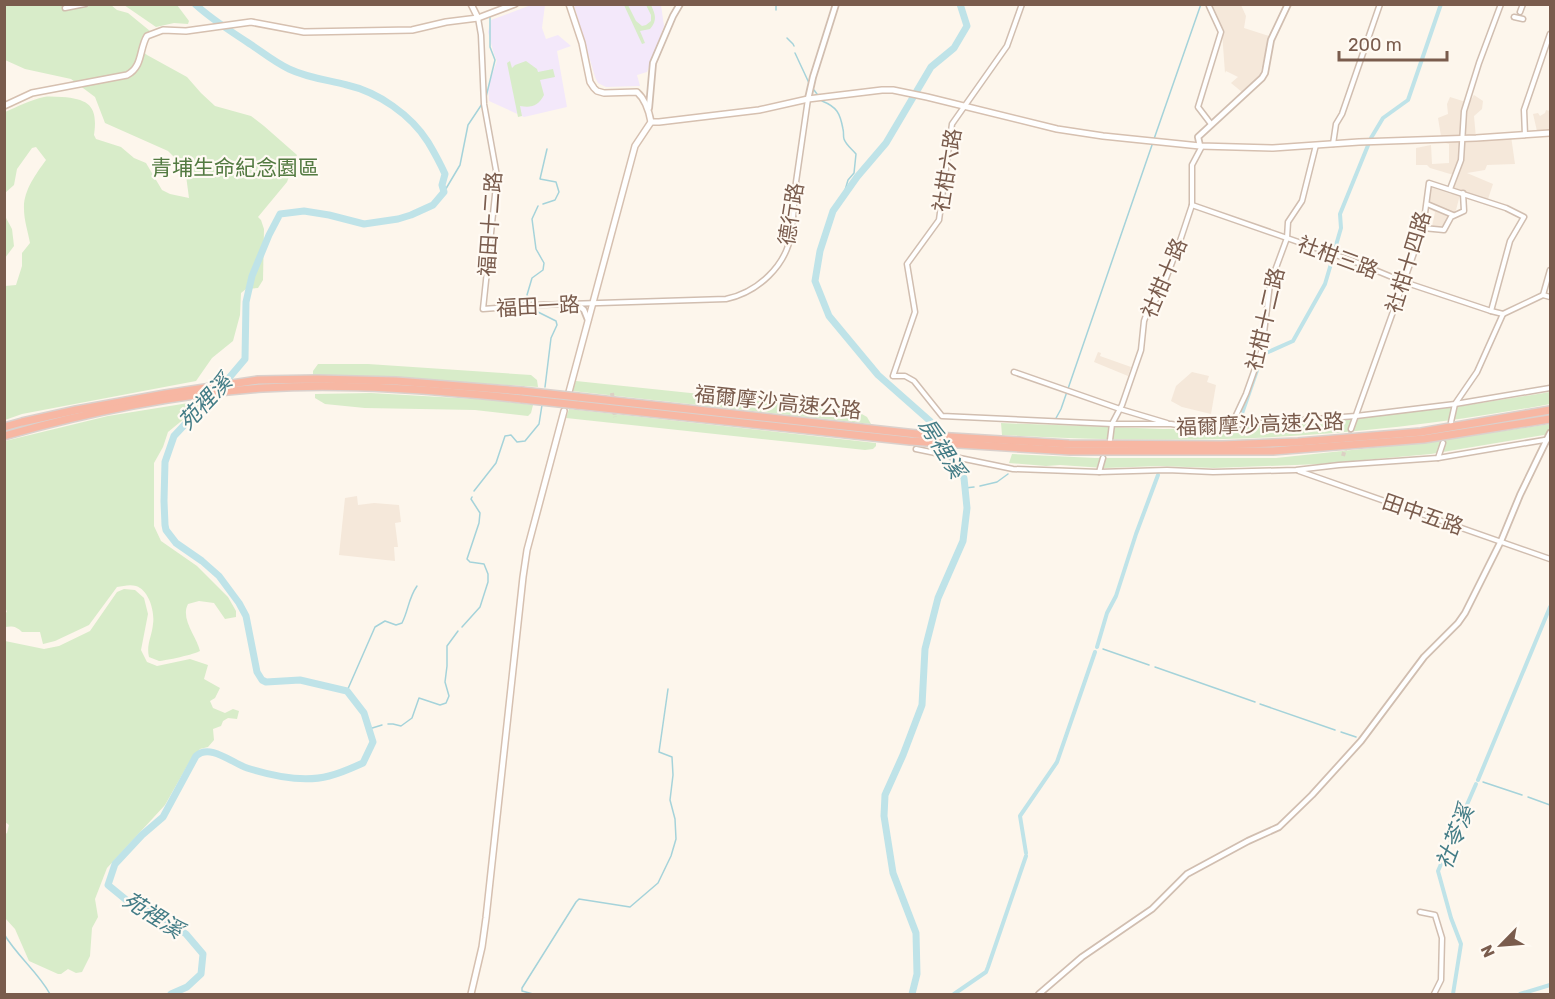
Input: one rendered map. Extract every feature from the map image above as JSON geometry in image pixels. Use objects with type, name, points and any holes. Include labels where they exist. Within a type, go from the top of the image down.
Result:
[{"type":"highway","name":"福爾摩沙高速公路","points":[[4,427],[76,410],[166,397],[318,383],[396,381],[578,397],[1000,448],[1070,451],[1273,451],[1424,439],[1549,419]]},
{"type":"highway","name":"福爾摩沙高速公路","points":[[318,383],[522,399],[862,432],[1069,444],[1222,445],[1298,442],[1421,432],[1551,410]]},
{"type":"highway","name":"福爾摩沙高速公路","points":[[4,436],[43,424],[166,397]]},
{"type":"main road","points":[[471,4],[478,18]]},
{"type":"main road","points":[[4,106],[32,93],[127,75],[138,63],[144,39],[154,32],[163,30],[186,31],[251,22],[320,33],[412,30],[478,18],[515,4]]},
{"type":"main road","points":[[569,4],[582,43],[590,82],[594,88],[604,93],[637,92],[649,111],[651,122],[635,146],[569,392]]},
{"type":"main road","points":[[651,122],[759,110],[808,99],[893,90],[1057,129],[1200,146],[1244,148],[1316,146],[1551,133]]},
{"type":"main road","points":[[471,994],[486,918],[527,550],[564,411]]},
{"type":"street","points":[[65,8],[85,4]]},
{"type":"street","points":[[649,111],[653,63],[680,4]]},
{"type":"street","name":"德行路","points":[[593,304],[726,299],[744,293],[771,274],[784,256],[791,235],[808,99],[836,4]]},
{"type":"street","name":"社柑六路","points":[[1022,4],[1007,46],[952,124],[939,220],[907,264],[915,312],[893,376],[905,376],[914,381],[942,416],[1112,424]]},
{"type":"street","points":[[1210,4],[1221,32],[1198,107],[1211,124]]},
{"type":"street","points":[[1200,146],[1198,137],[1262,78],[1271,40],[1288,4]]},
{"type":"street","points":[[1333,144],[1336,124],[1342,114],[1380,4]]},
{"type":"street","points":[[1450,189],[1461,159],[1464,111],[1501,4]]},
{"type":"street","points":[[1520,12],[1523,4]]},
{"type":"street","points":[[1514,17],[1523,19]]},
{"type":"street","name":"福田十二路","points":[[478,18],[484,102],[497,176],[483,309]]},
{"type":"street","points":[[1526,135],[1524,110],[1551,34]]},
{"type":"street","name":"社柑十路","points":[[1112,424],[1120,409],[1141,350],[1144,321],[1148,310],[1160,294],[1192,205],[1192,165],[1200,146]]},
{"type":"street","name":"社柑十二路","points":[[1232,425],[1262,349],[1270,284],[1287,238],[1288,222],[1302,201],[1316,146]]},
{"type":"street","name":"社柑十四路","points":[[1352,429],[1424,228],[1429,183],[1506,208],[1524,217],[1510,241],[1491,311]]},
{"type":"street","points":[[1424,228],[1444,230],[1451,216],[1464,211],[1463,193]]},
{"type":"street","points":[[1426,204],[1454,215]]},
{"type":"street","name":"社柑三路","points":[[1192,205],[1353,261],[1404,282],[1503,314]]},
{"type":"street","points":[[1543,295],[1551,270]]},
{"type":"street","points":[[1451,422],[1455,404],[1477,372],[1503,314],[1543,295],[1551,297]]},
{"type":"street","points":[[577,304],[584,310],[588,320]]},
{"type":"street","name":"福田一路","points":[[483,309],[593,304]]},
{"type":"street","points":[[1014,372],[1174,425]]},
{"type":"street","points":[[1110,440],[1112,424],[1232,425],[1356,416],[1455,404],[1551,388]]},
{"type":"street","points":[[1040,994],[1082,957],[1152,909],[1187,874],[1279,827],[1361,741],[1424,657],[1465,613],[1551,434]]},
{"type":"street","points":[[916,449],[1024,471],[1213,472],[1296,470],[1438,458],[1549,440]]},
{"type":"street","points":[[1438,458],[1443,443]]},
{"type":"street","points":[[1099,472],[1103,458]]},
{"type":"street","name":"田中五路","points":[[1296,470],[1551,559]]},
{"type":"street","points":[[1420,912],[1435,915],[1442,938],[1441,980],[1434,994]]},
{"type":"shaded area","points":[[531,5],[545,5],[542,28],[546,39],[558,35],[571,46],[557,51],[567,107],[524,117],[489,101],[488,86],[497,61],[488,32],[491,20]]},
{"type":"shaded area","points":[[574,5],[661,5],[664,26],[647,72],[637,75],[640,86],[606,87],[598,83]]},
{"type":"shaded area","points":[[1241,5],[1246,16],[1244,28],[1269,36],[1260,75],[1242,92],[1231,83],[1238,77],[1226,71],[1225,73],[1222,32],[1212,6]]},
{"type":"shaded area","points":[[1474,95],[1483,101],[1482,109],[1474,116],[1476,138],[1511,136],[1515,164],[1487,165],[1485,170],[1467,173],[1493,184],[1488,199],[1461,191],[1456,210],[1443,228],[1432,227],[1435,212],[1429,209],[1430,187],[1451,194],[1457,176],[1427,165],[1416,165],[1416,148],[1431,145],[1432,164],[1449,163],[1449,144],[1442,142],[1438,118],[1448,114],[1447,104],[1450,97],[1469,103]]},
{"type":"shaded area","points":[[1546,110],[1550,111],[1550,132],[1537,131],[1533,114],[1538,113],[1540,116]]},
{"type":"shaded area","points":[[1098,352],[1101,353],[1100,356],[1131,367],[1128,376],[1094,362]]},
{"type":"shaded area","points":[[1192,372],[1209,376],[1207,382],[1216,385],[1211,414],[1182,407],[1171,401],[1176,386]]},
{"type":"shaded area","points":[[357,496],[358,505],[374,503],[399,505],[401,522],[395,523],[398,547],[394,547],[395,561],[339,555],[345,498]]},
{"type":"green space","name":"青埔生命紀念園區","points":[[5,5],[111,5],[117,10],[128,13],[150,31],[143,37],[139,48],[147,55],[187,77],[215,106],[251,116],[297,155],[287,182],[258,217],[264,229],[263,280],[258,288],[246,289],[241,293],[240,315],[233,341],[212,358],[196,381],[22,414],[5,420],[5,286],[16,285],[22,266],[22,253],[30,243],[24,202],[31,183],[46,160],[36,147],[32,148],[17,169],[14,185],[5,193],[5,112],[39,98],[62,97],[79,100],[90,106],[93,111],[96,139],[121,147],[134,158],[146,163],[162,190],[189,198],[185,168],[168,151],[105,123],[95,97],[71,79],[25,69],[5,60]]},
{"type":"green space","points":[[124,5],[177,5],[189,21],[188,24],[174,23],[156,27]]},
{"type":"green space","points":[[624,5],[628,5],[636,21],[642,26],[651,21],[646,5],[651,5],[655,14],[654,23],[650,29],[640,31],[645,43],[642,44]]},
{"type":"green space","points":[[510,61],[512,68],[526,61],[538,72],[553,69],[555,77],[540,80],[544,95],[534,105],[520,106],[522,116],[518,117],[507,63]]},
{"type":"green space","points":[[5,216],[12,229],[14,246],[5,258]]},
{"type":"green space","points":[[318,364],[368,364],[531,375],[537,380],[538,387],[398,378],[313,377],[313,371]]},
{"type":"green space","points":[[576,381],[860,413],[867,417],[871,424],[572,391]]},
{"type":"green space","points":[[1550,392],[1550,404],[1429,423],[1307,435],[1197,440],[1086,439],[1002,435],[1001,423],[1163,429],[1236,428],[1351,419],[1456,407]]},
{"type":"green space","points":[[371,393],[493,400],[533,405],[528,416],[475,410],[365,408],[325,404],[315,398],[315,394]]},
{"type":"green space","points":[[207,400],[168,432],[154,463],[154,526],[161,541],[197,566],[228,597],[236,611],[236,617],[225,619],[214,603],[199,601],[188,604],[187,622],[200,651],[159,661],[149,657],[148,653],[153,619],[152,608],[141,588],[134,585],[117,587],[89,625],[55,641],[43,644],[40,632],[22,632],[14,627],[5,627],[5,613],[7,612],[4,604],[5,441],[108,416]]},
{"type":"green space","points":[[569,409],[876,443],[876,446],[865,450],[566,418]]},
{"type":"green space","points":[[1550,424],[1550,434],[1431,454],[1320,464],[1214,468],[1160,466],[1104,468],[1009,463],[1012,454],[1095,458],[1276,458],[1437,441]]},
{"type":"green space","points":[[124,589],[135,590],[144,598],[148,614],[141,650],[147,662],[157,666],[190,659],[208,665],[204,679],[220,688],[215,698],[210,701],[213,708],[225,713],[233,709],[239,711],[237,719],[228,718],[221,726],[213,729],[214,740],[208,747],[200,749],[191,759],[165,805],[107,868],[95,899],[98,917],[92,928],[90,956],[82,972],[76,973],[68,969],[58,974],[29,961],[15,929],[5,918],[4,835],[9,825],[4,821],[5,641],[44,649],[59,646],[90,631],[117,592]]},
{"type":"waterway","name":"苑裡溪","points":[[171,994],[187,987],[201,974],[203,954],[186,934],[155,912],[130,903],[108,885],[115,864],[142,835],[163,817],[196,756],[202,753],[214,753],[257,771],[288,778],[309,779],[333,775],[363,763],[373,742],[364,713],[347,691],[300,680],[266,682],[262,680],[257,672],[246,616],[239,603],[219,576],[176,543],[166,530],[165,462],[174,436],[200,412],[245,359],[246,302],[252,276],[280,214],[304,211],[364,224],[398,219],[433,205],[444,192],[442,185],[445,174],[421,132],[393,106],[359,88],[303,75],[283,66],[207,15],[195,4]]},
{"type":"waterway","points":[[776,4],[776,10]]},
{"type":"waterway","name":"房裡溪","points":[[912,994],[917,974],[916,933],[893,873],[884,816],[885,795],[922,705],[925,649],[938,598],[963,541],[967,508],[964,478],[930,421],[878,375],[829,316],[815,281],[820,251],[833,211],[857,177],[886,143],[931,67],[954,48],[967,26],[960,4]]},
{"type":"waterway","points":[[1154,139],[1201,4]]},
{"type":"waterway","points":[[1334,252],[1341,228],[1340,214],[1371,138],[1383,118],[1408,100],[1441,4]]},
{"type":"waterway","points":[[486,97],[495,60],[490,47],[490,14]]},
{"type":"waterway","points":[[787,38],[794,46]]},
{"type":"waterway","points":[[795,53],[809,83]]},
{"type":"waterway","points":[[814,90],[817,94]]},
{"type":"waterway","points":[[822,101],[837,111],[845,141],[856,154],[854,173],[848,180],[843,197]]},
{"type":"waterway","points":[[444,192],[460,165],[468,125],[482,104]]},
{"type":"waterway","points":[[1055,420],[1061,409],[1152,145]]},
{"type":"waterway","points":[[543,204],[555,200],[559,192],[556,182],[540,179],[547,149]]},
{"type":"waterway","points":[[532,302],[527,295],[532,278],[543,270],[544,263],[536,249],[532,219],[538,206]]},
{"type":"waterway","points":[[1239,422],[1262,356],[1293,341],[1325,284],[1333,257]]},
{"type":"waterway","points":[[535,308],[538,312],[556,321],[557,325],[551,338],[545,387]]},
{"type":"waterway","points":[[474,491],[496,463],[505,436],[511,435],[517,442],[525,441],[539,424],[542,405]]},
{"type":"waterway","points":[[1180,430],[1183,422],[1228,422]]},
{"type":"waterway","points":[[980,486],[997,482],[1008,474]]},
{"type":"waterway","points":[[1097,647],[1107,613],[1116,596],[1158,475]]},
{"type":"waterway","points":[[965,488],[974,487]]},
{"type":"waterway","points":[[462,627],[480,607],[488,582],[484,564],[470,562],[467,559],[480,513],[472,497]]},
{"type":"waterway","points":[[347,691],[375,627],[385,621],[396,625],[402,623],[417,586]]},
{"type":"waterway","name":"社苓溪","points":[[1478,780],[1550,607]]},
{"type":"waterway","points":[[388,724],[401,726],[412,718],[419,698],[440,705],[446,703],[449,696],[445,682],[447,646],[458,631]]},
{"type":"waterway","points":[[1103,649],[1149,665]]},
{"type":"waterway","points":[[1026,853],[1020,816],[1057,762],[1095,652]]},
{"type":"waterway","points":[[1155,667],[1255,702]]},
{"type":"waterway","points":[[533,994],[522,991],[522,988],[576,902],[579,899],[630,907],[658,883],[671,856],[676,839],[675,819],[670,800],[673,775],[672,757],[659,752],[668,689]]},
{"type":"waterway","points":[[1260,704],[1335,730]]},
{"type":"waterway","points":[[369,729],[382,725]]},
{"type":"waterway","points":[[1341,732],[1356,737]]},
{"type":"waterway","points":[[1483,782],[1522,795]]},
{"type":"waterway","name":"社苓溪","points":[[1453,994],[1461,944],[1438,871],[1476,784]]},
{"type":"waterway","points":[[1528,797],[1550,805]]},
{"type":"waterway","points":[[954,994],[986,972],[1026,856]]},
{"type":"waterway","points":[[4,934],[50,994]]},
{"type":"waterway","points":[[1520,994],[1550,985]]},
{"type":"tunnel","points":[[612,393],[615,417]]},
{"type":"tunnel","points":[[1343,456],[1351,429]]}]
